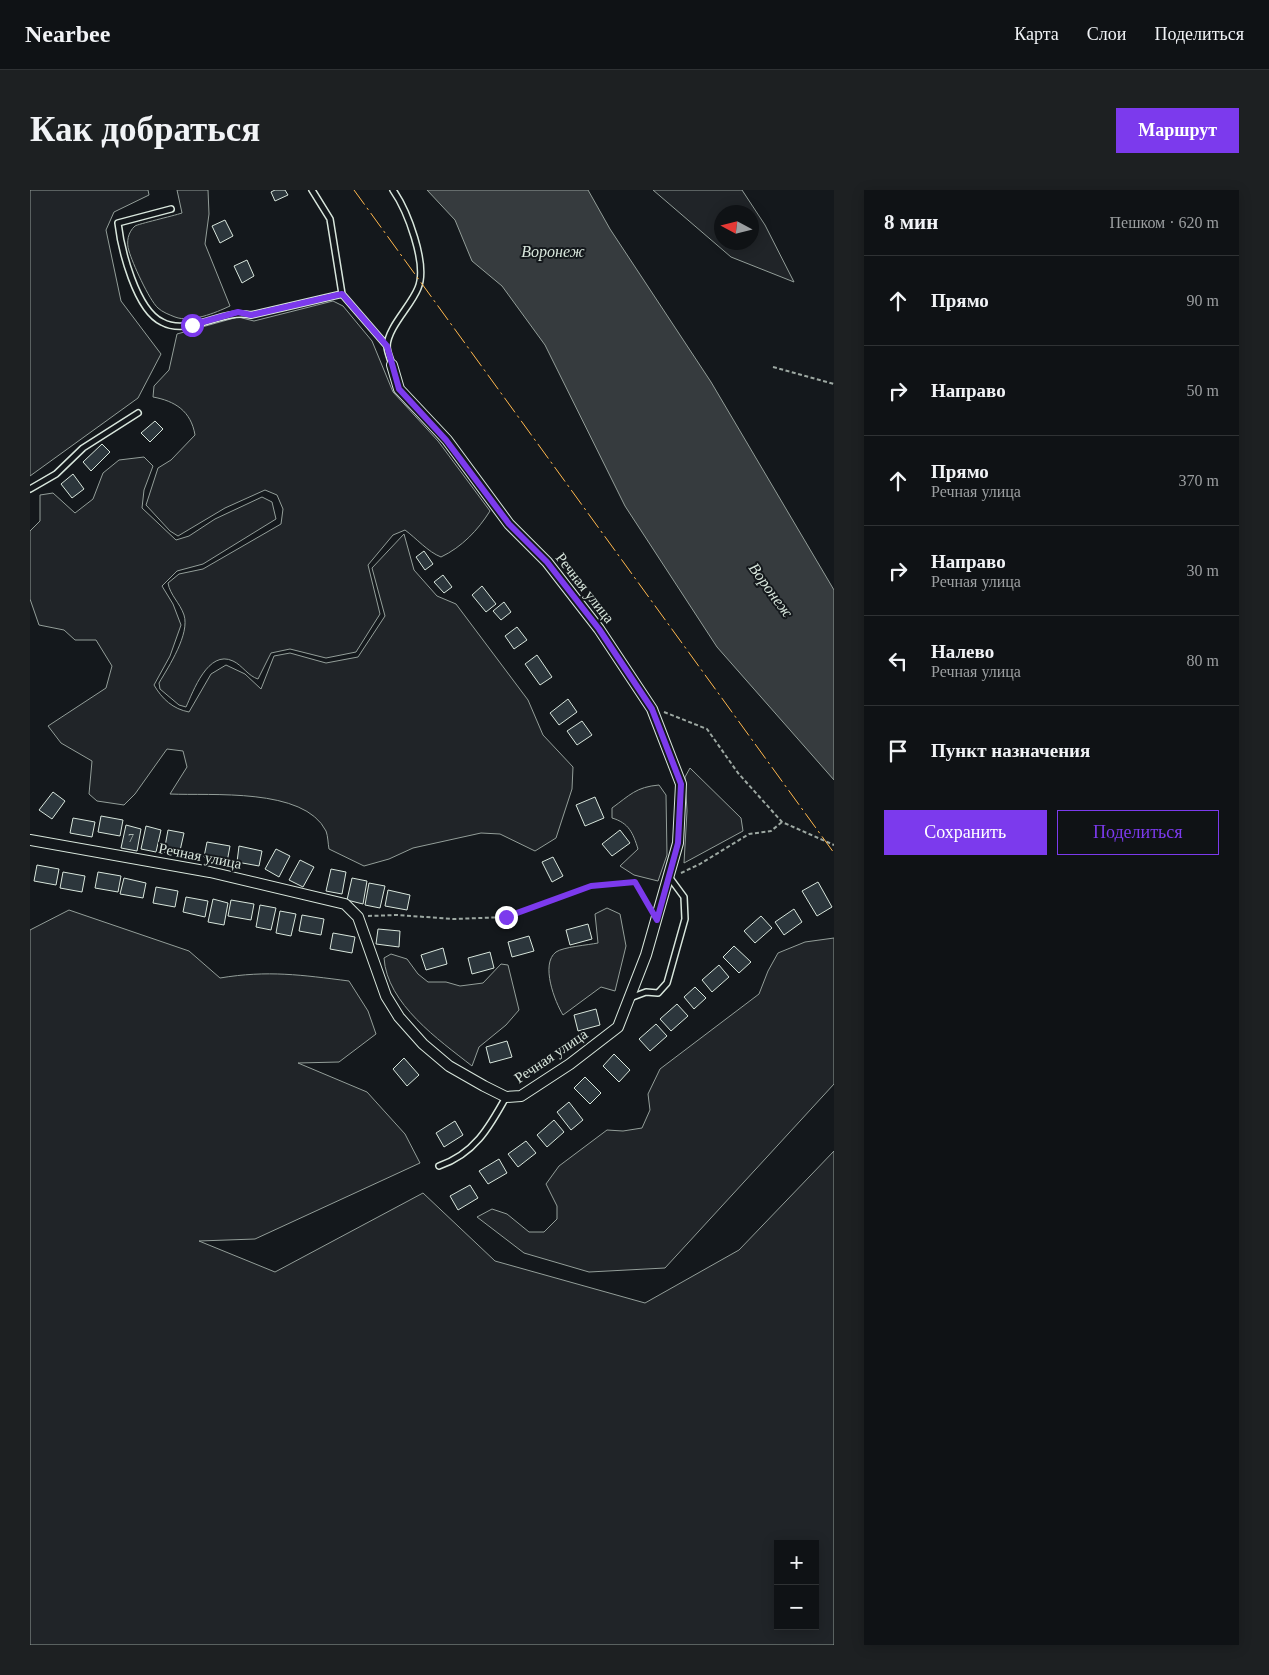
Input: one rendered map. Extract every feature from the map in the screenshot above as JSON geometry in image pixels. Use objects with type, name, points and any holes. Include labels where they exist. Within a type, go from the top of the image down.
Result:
[{"type":"street","name":"Речная улица","points":[[30,840],[230,876],[345,904],[358,916],[386,996],[399,1017],[423,1044],[449,1066],[506,1097],[521,1096],[570,1064],[618,1027],[630,998],[670,878],[678,843],[681,784],[652,709],[599,629],[547,562],[509,524],[446,440],[399,389],[392,365]]},
{"type":"lane","points":[[312,190],[330,219],[342,294],[387,346],[392,365]]},
{"type":"lane","points":[[387,346],[395,327],[419,287],[421,266],[413,234],[398,198],[392,190]]},
{"type":"lane","points":[[171,209],[118,223],[122,250],[146,308],[161,322],[176,327],[192,325],[238,312],[251,315],[342,294]]},
{"type":"lane","points":[[30,489],[56,474],[83,448],[138,413]]},
{"type":"lane","points":[[630,998],[646,992],[658,993],[666,983],[685,919],[684,897],[670,878]]},
{"type":"lane","points":[[439,1166],[456,1160],[488,1131],[506,1097]]},
{"type":"path","points":[[773,367],[834,384]]},
{"type":"path","points":[[652,709],[679,717],[707,729],[738,773],[782,822],[834,845]]},
{"type":"path","points":[[670,878],[700,864],[749,834],[770,831],[782,822]]},
{"type":"path","points":[[358,916],[397,915],[454,919],[506,917],[591,886],[635,882],[657,920]]},
{"type":"shaded area","points":[[30,190],[148,190],[149,195],[114,212],[106,230],[121,301],[161,354],[138,398],[30,476]]},
{"type":"shaded area","points":[[177,190],[208,190],[209,214],[205,244],[230,306],[210,314],[188,319],[175,317],[164,312],[154,304],[141,281],[128,248],[129,234],[135,226],[182,213]]},
{"type":"shaded area","points":[[653,190],[742,190],[752,205],[714,205],[714,242]]},
{"type":"shaded area","points":[[759,216],[794,282],[731,257],[723,250],[759,250]]},
{"type":"shaded area","points":[[333,301],[343,306],[372,341],[393,392],[438,441],[490,511],[469,537],[441,557],[405,530],[393,535],[368,565],[380,614],[356,652],[326,658],[290,649],[271,653],[258,679],[233,661],[224,659],[216,661],[209,666],[197,683],[186,707],[179,705],[160,689],[159,683],[178,650],[185,623],[184,615],[168,583],[179,574],[203,569],[281,524],[283,509],[277,495],[265,490],[225,508],[178,536],[170,531],[146,505],[158,468],[171,460],[195,435],[190,420],[181,408],[168,401],[153,397],[154,386],[169,370],[177,334],[238,317],[254,321]]},
{"type":"shaded area","points":[[144,457],[153,466],[144,490],[142,508],[176,540],[189,536],[215,519],[262,497],[272,502],[276,519],[203,564],[177,571],[162,586],[173,604],[181,625],[170,656],[154,685],[164,699],[173,706],[189,712],[211,674],[226,665],[245,674],[261,689],[274,656],[290,653],[326,663],[358,657],[385,616],[372,568],[404,534],[414,570],[437,596],[456,604],[528,700],[543,735],[573,767],[572,789],[556,838],[535,851],[500,834],[481,833],[413,848],[389,859],[364,866],[329,849],[326,831],[315,817],[298,807],[278,800],[255,797],[170,794],[187,767],[183,751],[167,749],[135,794],[124,805],[97,801],[89,794],[92,761],[61,743],[48,726],[106,688],[112,666],[96,640],[75,640],[64,630],[39,625],[30,599],[30,531],[40,521],[40,495],[53,493],[75,513],[93,499],[103,473],[119,460]]},
{"type":"shaded area","points":[[690,768],[741,818],[743,831],[684,863],[687,811],[685,777]]},
{"type":"shaded area","points":[[659,785],[666,795],[667,855],[658,881],[634,875],[620,866],[638,849],[630,829],[612,818],[612,808],[639,790]]},
{"type":"shaded area","points":[[607,908],[620,914],[626,946],[615,991],[601,987],[563,1015],[550,983],[549,965],[551,958],[556,952],[564,949],[598,943],[595,914]]},
{"type":"shaded area","points":[[69,910],[189,951],[220,978],[270,974],[300,975],[349,981],[368,1011],[376,1034],[339,1062],[298,1063],[367,1092],[405,1134],[420,1163],[255,1239],[199,1241],[275,1272],[423,1193],[495,1261],[645,1303],[739,1250],[834,1151],[834,1645],[30,1645],[30,930]]},
{"type":"shaded area","points":[[834,938],[834,1084],[665,1268],[589,1272],[524,1253],[477,1217],[492,1209],[507,1214],[529,1232],[544,1232],[557,1219],[557,1206],[546,1184],[559,1166],[607,1130],[623,1131],[642,1128],[650,1110],[648,1094],[660,1069],[759,994],[768,971],[778,953],[805,942]]},
{"type":"shaded area","points":[[391,954],[407,959],[418,974],[428,982],[446,982],[460,986],[483,983],[501,964],[508,965],[519,1010],[506,1025],[479,1047],[472,1066],[430,1033],[404,1006],[394,991],[387,975],[384,958]]},
{"type":"water","name":"Воронеж","points":[[427,190],[588,190],[610,229],[711,382],[834,590],[834,780],[717,647],[625,506],[545,345],[502,286],[472,261],[455,220]]},
{"type":"building","points":[[285,190],[288,195],[275,201],[271,192]]},
{"type":"building","points":[[225,220],[233,236],[220,243],[212,226]]},
{"type":"building","points":[[247,260],[254,276],[242,283],[234,266]]},
{"type":"building","points":[[155,421],[163,429],[150,442],[141,433]]},
{"type":"building","points":[[102,444],[110,452],[91,471],[83,462]]},
{"type":"building","points":[[73,474],[84,489],[72,498],[61,484]]},
{"type":"building","points":[[424,551],[433,564],[425,570],[416,557]]},
{"type":"building","points":[[443,575],[452,587],[444,593],[434,582]]},
{"type":"building","points":[[482,586],[496,604],[486,612],[472,595]]},
{"type":"building","points":[[504,602],[511,612],[501,620],[493,611]]},
{"type":"building","points":[[517,627],[527,640],[514,649],[505,636]]},
{"type":"building","points":[[537,655],[552,677],[540,685],[525,664]]},
{"type":"building","points":[[568,699],[577,712],[559,725],[550,713]]},
{"type":"building","points":[[582,721],[592,735],[577,745],[567,731]]},
{"type":"building","points":[[53,792],[65,801],[52,819],[39,810]]},
{"type":"building","points":[[595,797],[604,818],[585,826],[576,805]]},
{"type":"building","points":[[101,816],[123,820],[120,836],[98,832]]},
{"type":"building","points":[[73,818],[95,822],[92,837],[70,833]]},
{"type":"building","points":[[126,825],[141,829],[137,851],[121,848]]},
{"type":"building","points":[[146,826],[161,830],[156,852],[141,849]]},
{"type":"building","points":[[168,830],[184,833],[179,855],[164,852]]},
{"type":"building","points":[[620,830],[630,843],[612,856],[602,844]]},
{"type":"building","points":[[207,842],[230,846],[227,862],[204,857]]},
{"type":"building","points":[[239,846],[262,851],[259,866],[237,862]]},
{"type":"building","points":[[276,849],[290,856],[279,877],[265,869]]},
{"type":"building","points":[[553,857],[563,876],[552,882],[542,862]]},
{"type":"building","points":[[300,860],[314,867],[303,887],[289,880]]},
{"type":"building","points":[[37,865],[59,869],[56,885],[34,881]]},
{"type":"building","points":[[331,869],[346,872],[342,894],[326,891]]},
{"type":"building","points":[[63,872],[85,876],[82,892],[60,888]]},
{"type":"building","points":[[98,872],[121,876],[118,892],[95,888]]},
{"type":"building","points":[[124,878],[146,883],[143,898],[120,894]]},
{"type":"building","points":[[352,878],[367,881],[363,904],[347,900]]},
{"type":"building","points":[[818,882],[832,907],[817,916],[802,891]]},
{"type":"building","points":[[369,883],[385,886],[380,908],[365,905]]},
{"type":"building","points":[[156,887],[178,891],[175,907],[153,903]]},
{"type":"building","points":[[388,890],[410,895],[407,910],[385,906]]},
{"type":"building","points":[[186,897],[208,901],[205,917],[183,912]]},
{"type":"building","points":[[213,899],[228,903],[224,925],[208,922]]},
{"type":"building","points":[[231,900],[254,904],[251,920],[228,916]]},
{"type":"building","points":[[260,905],[276,908],[271,930],[256,927]]},
{"type":"building","points":[[794,909],[802,922],[784,935],[775,922]]},
{"type":"building","points":[[280,911],[296,914],[291,936],[276,933]]},
{"type":"building","points":[[302,915],[324,919],[321,935],[299,931]]},
{"type":"building","points":[[761,916],[772,928],[755,943],[744,931]]},
{"type":"building","points":[[588,924],[592,939],[570,945],[566,930]]},
{"type":"building","points":[[378,929],[400,931],[399,947],[376,944]]},
{"type":"building","points":[[333,933],[355,937],[352,953],[330,949]]},
{"type":"building","points":[[529,936],[534,951],[512,957],[508,942]]},
{"type":"building","points":[[734,946],[751,962],[739,973],[723,957]]},
{"type":"building","points":[[443,948],[447,964],[426,970],[421,955]]},
{"type":"building","points":[[490,952],[494,968],[472,974],[468,958]]},
{"type":"building","points":[[719,965],[729,977],[712,992],[702,980]]},
{"type":"building","points":[[695,987],[706,998],[694,1009],[684,997]]},
{"type":"building","points":[[677,1004],[688,1016],[671,1031],[660,1019]]},
{"type":"building","points":[[596,1009],[600,1025],[578,1031],[574,1015]]},
{"type":"building","points":[[656,1024],[667,1036],[650,1051],[639,1039]]},
{"type":"building","points":[[507,1041],[512,1057],[490,1063],[486,1047]]},
{"type":"building","points":[[614,1054],[630,1070],[619,1082],[603,1066]]},
{"type":"building","points":[[404,1058],[419,1075],[407,1086],[393,1069]]},
{"type":"building","points":[[585,1077],[601,1093],[590,1104],[574,1088]]},
{"type":"building","points":[[569,1102],[583,1120],[571,1130],[557,1112]]},
{"type":"building","points":[[554,1120],[564,1132],[547,1147],[537,1135]]},
{"type":"building","points":[[455,1121],[463,1135],[444,1147],[436,1133]]},
{"type":"building","points":[[526,1141],[536,1153],[518,1167],[508,1154]]},
{"type":"building","points":[[499,1159],[507,1173],[488,1184],[479,1171]]},
{"type":"building","points":[[470,1185],[478,1198],[458,1210],[450,1196]]},
{"type":"power","points":[[354,190],[834,853]]},
{"type":"route","points":[[192,325],[238,312],[251,315],[342,294],[387,346],[399,389],[446,440],[509,524],[547,562],[599,629],[652,709],[663,733],[681,784],[678,843],[657,920],[635,882],[591,886],[506,917]]}]
